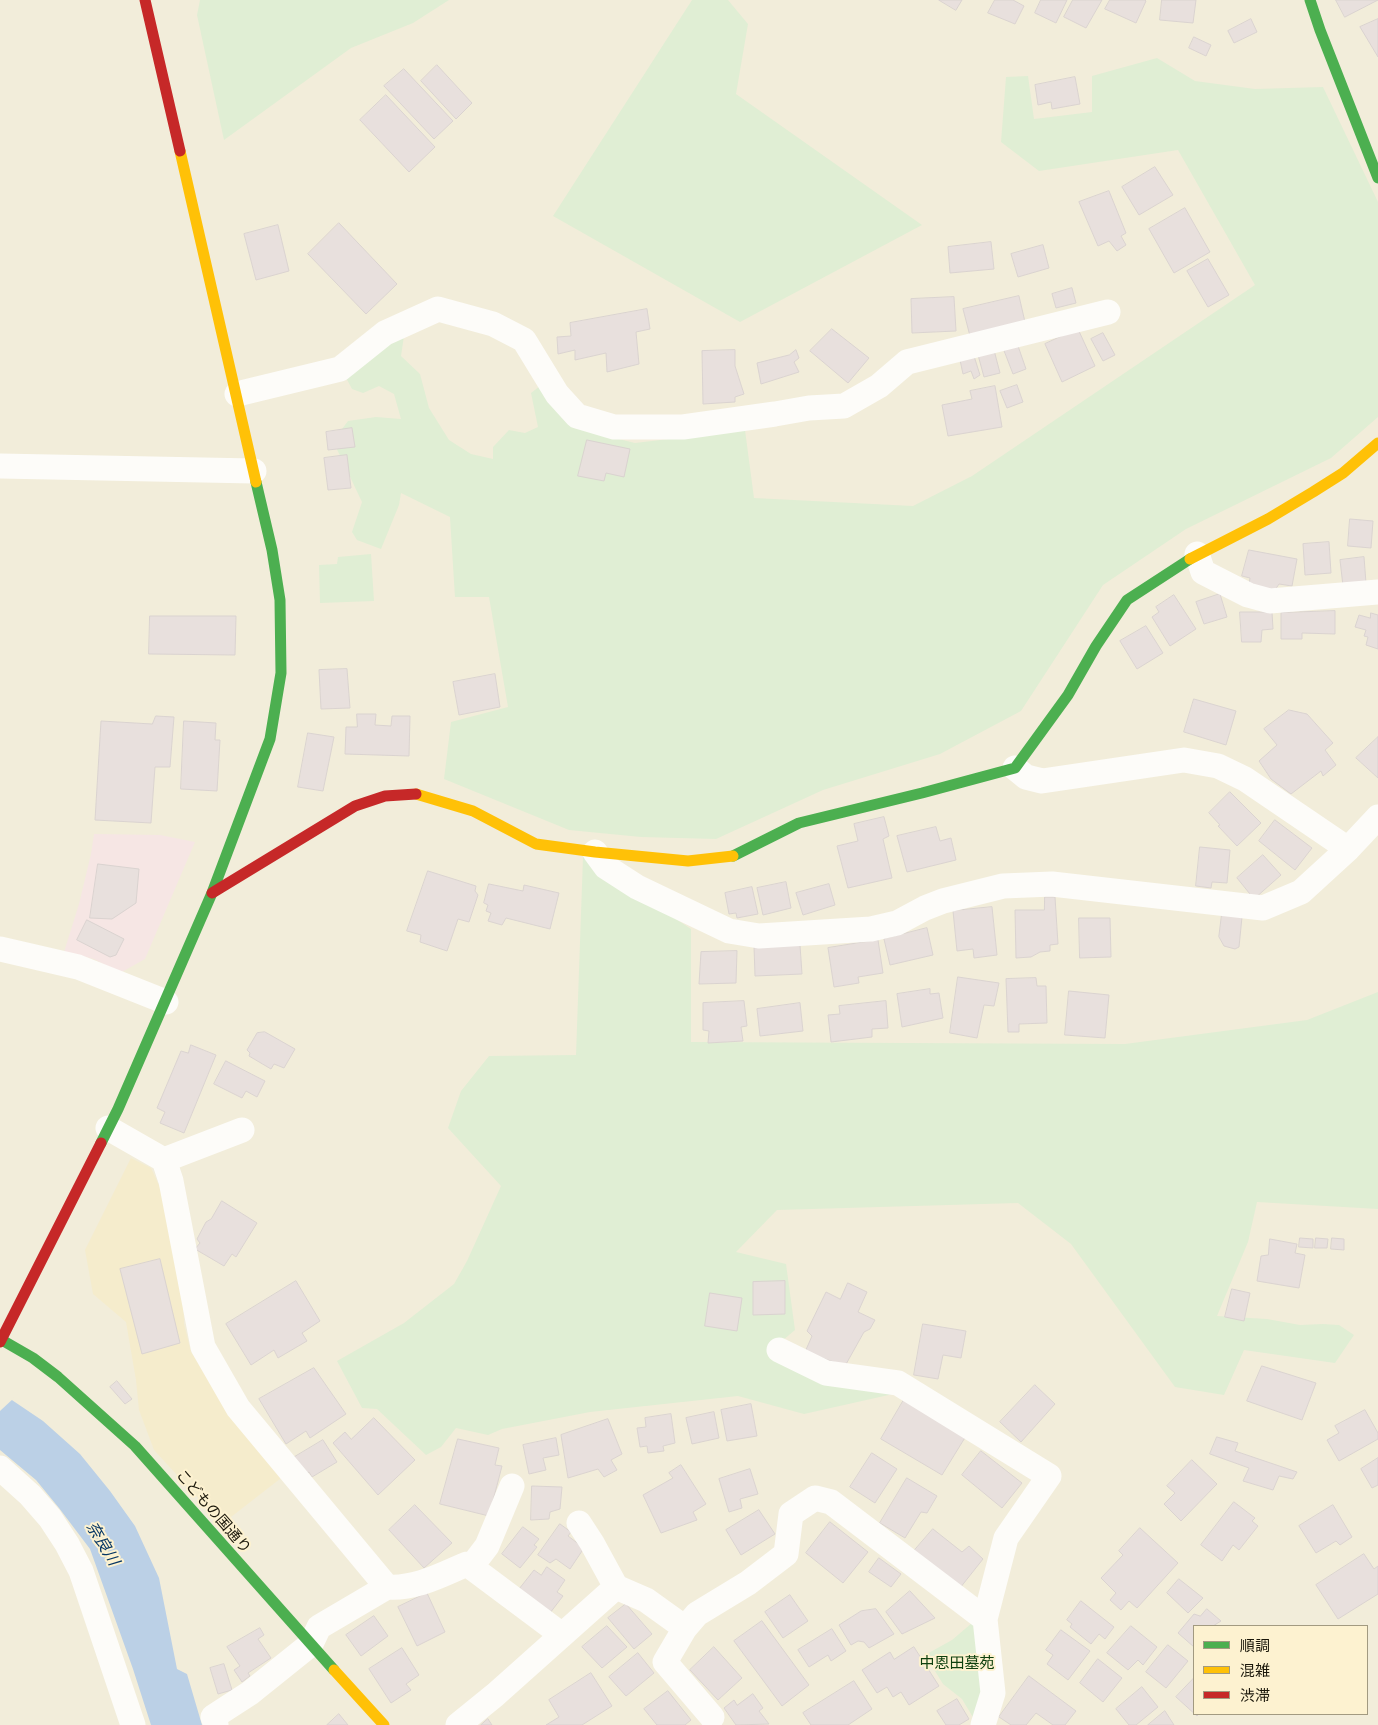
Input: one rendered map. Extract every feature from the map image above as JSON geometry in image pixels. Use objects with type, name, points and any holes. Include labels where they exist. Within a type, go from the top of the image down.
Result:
[{"type":"street","points":[[1,1340],[118,1109],[212,893],[270,739],[281,673],[280,600],[272,550],[145,0]]},
{"type":"street","points":[[1310,0],[1323,39],[1378,178]]},
{"type":"street","points":[[237,394],[340,369],[385,333],[438,309],[493,324],[524,340],[557,394],[577,416],[614,427],[683,427],[809,408],[844,406],[879,386],[907,362],[1108,312]]},
{"type":"street","points":[[212,893],[355,806],[385,796],[418,794],[473,811],[536,844],[688,861],[734,856],[799,823],[1015,768],[1068,695],[1096,646],[1127,600],[1197,554],[1268,519],[1313,492],[1342,473],[1378,443]]},
{"type":"street","points":[[0,466],[254,471]]},
{"type":"street","points":[[1197,554],[1204,572],[1248,595],[1270,601],[1378,592]]},
{"type":"street","points":[[1015,768],[1026,777],[1042,781],[1184,760],[1218,766],[1245,779],[1348,849]]},
{"type":"street","points":[[595,852],[606,867],[637,887],[729,931],[759,936],[871,929],[897,923],[943,901],[1003,886],[1061,885],[1263,908],[1301,892],[1348,849],[1361,832],[1378,816]]},
{"type":"street","points":[[0,948],[78,967],[166,1002]]},
{"type":"street","points":[[108,1128],[164,1160],[171,1181],[203,1347],[238,1408],[387,1587]]},
{"type":"street","points":[[164,1160],[242,1130]]},
{"type":"street","name":"こどもの国通り","points":[[1,1340],[33,1358],[58,1377],[135,1446],[384,1725]]},
{"type":"street","points":[[779,1350],[826,1373],[898,1382],[1049,1476],[1006,1538],[985,1619],[993,1693],[983,1725]]},
{"type":"street","points":[[0,1468],[30,1494],[50,1518],[77,1564],[133,1725]]},
{"type":"street","points":[[471,1566],[487,1546],[512,1486]]},
{"type":"street","points":[[712,1717],[665,1662],[685,1628],[697,1614],[748,1583],[786,1554],[790,1514],[816,1498],[831,1502],[985,1619]]},
{"type":"street","points":[[579,1523],[616,1587],[646,1600],[685,1628]]},
{"type":"street","points":[[216,1725],[213,1717],[250,1693],[311,1644],[319,1627],[387,1587],[400,1588],[420,1583],[467,1564],[562,1635]]},
{"type":"street","points":[[458,1725],[495,1695],[616,1587]]},
{"type":"shaded area","points":[[94,834],[160,835],[195,842],[145,959],[120,973],[94,959],[64,952],[79,904]]},
{"type":"shaded area","points":[[131,1158],[151,1168],[162,1192],[182,1276],[184,1324],[191,1352],[222,1397],[285,1475],[222,1524],[154,1450],[139,1410],[126,1322],[93,1294],[85,1250]]},
{"type":"green space","points":[[200,0],[449,0],[413,23],[351,48],[224,140],[197,15]]},
{"type":"green space","points":[[692,0],[728,0],[748,24],[736,94],[922,225],[740,322],[553,216]]},
{"type":"green space","points":[[1157,58],[1195,81],[1255,89],[1323,87],[1378,202],[1378,417],[1331,458],[1186,529],[1103,585],[1021,711],[940,754],[823,790],[716,839],[641,837],[569,830],[444,779],[451,722],[508,707],[489,597],[455,597],[450,517],[401,493],[399,505],[381,549],[357,540],[352,532],[362,502],[333,441],[348,421],[376,417],[401,419],[394,394],[379,386],[363,393],[352,389],[344,374],[394,336],[404,336],[401,356],[420,374],[429,408],[449,440],[471,454],[493,459],[493,447],[509,430],[525,433],[538,427],[531,393],[540,386],[575,428],[635,443],[745,430],[754,498],[913,506],[972,476],[1255,285],[1178,150],[1039,171],[1001,142],[1006,77],[1028,76],[1034,119],[1092,112],[1092,76]]},
{"type":"green space","points":[[371,554],[374,601],[320,603],[319,565],[337,564],[338,557]]},
{"type":"green space","points":[[583,857],[691,929],[691,1042],[1125,1044],[1307,1020],[1378,992],[1378,1209],[1257,1202],[1248,1242],[1217,1316],[1267,1319],[1300,1325],[1339,1325],[1354,1335],[1335,1363],[1244,1350],[1224,1395],[1175,1387],[1071,1244],[1018,1203],[777,1210],[736,1252],[786,1264],[795,1330],[769,1352],[902,1392],[804,1414],[738,1396],[590,1412],[502,1429],[488,1435],[456,1428],[441,1447],[426,1455],[377,1409],[362,1408],[337,1361],[404,1323],[454,1284],[467,1261],[501,1186],[448,1128],[461,1091],[489,1056],[576,1055]]},
{"type":"green space","name":"中恩田墓苑","points":[[979,1617],[982,1687],[974,1719],[962,1699],[943,1684],[925,1655],[952,1640]]},
{"type":"water","name":"奈良川","points":[[0,1392],[43,1421],[80,1454],[135,1526],[159,1578],[177,1669],[187,1674],[202,1725],[151,1725],[90,1549],[36,1480],[0,1450]]},
{"type":"pier","points":[[0,1389],[14,1398],[0,1411]]},
{"type":"building","points":[[939,0],[962,0],[956,10]]},
{"type":"building","points":[[995,0],[1013,0],[1024,6],[1015,24],[988,13]]},
{"type":"building","points":[[1041,0],[1067,0],[1056,23],[1035,13]]},
{"type":"building","points":[[1073,0],[1102,0],[1086,28],[1064,17]]},
{"type":"building","points":[[1110,0],[1146,1],[1136,23],[1105,9]]},
{"type":"building","points":[[1162,0],[1196,0],[1193,23],[1160,20]]},
{"type":"building","points":[[1336,0],[1378,0],[1345,17]]},
{"type":"building","points":[[1251,19],[1257,32],[1234,43],[1228,31]]},
{"type":"building","points":[[1378,19],[1378,57],[1360,27]]},
{"type":"building","points":[[1194,37],[1211,45],[1206,56],[1189,48]]},
{"type":"building","points":[[437,65],[472,103],[456,119],[421,81]]},
{"type":"building","points":[[404,69],[453,121],[434,139],[384,86]]},
{"type":"building","points":[[1075,77],[1080,104],[1052,109],[1051,102],[1038,105],[1035,85]]},
{"type":"building","points":[[386,95],[435,147],[409,172],[360,120]]},
{"type":"building","points":[[1155,167],[1173,195],[1139,215],[1122,187]]},
{"type":"building","points":[[1109,191],[1126,233],[1121,236],[1126,245],[1117,251],[1109,241],[1098,246],[1079,202]]},
{"type":"building","points":[[1185,208],[1210,252],[1174,273],[1149,229]]},
{"type":"building","points":[[339,223],[397,284],[366,314],[308,254]]},
{"type":"building","points":[[278,225],[289,271],[256,280],[244,234]]},
{"type":"building","points":[[991,242],[994,269],[950,273],[948,247]]},
{"type":"building","points":[[1043,245],[1049,268],[1018,277],[1011,254]]},
{"type":"building","points":[[1208,259],[1229,295],[1208,307],[1187,271]]},
{"type":"building","points":[[1072,288],[1076,303],[1056,308],[1052,294]]},
{"type":"building","points":[[1019,296],[1025,322],[970,336],[963,309]]},
{"type":"building","points":[[954,297],[956,331],[912,333],[911,299]]},
{"type":"building","points":[[647,309],[650,329],[636,332],[639,364],[607,372],[606,353],[575,360],[575,350],[558,354],[557,337],[571,336],[570,323]]},
{"type":"building","points":[[832,329],[869,358],[848,383],[810,351]]},
{"type":"building","points":[[1078,329],[1095,366],[1062,382],[1045,344]]},
{"type":"building","points":[[1103,333],[1115,355],[1103,361],[1091,339]]},
{"type":"building","points":[[1017,343],[1026,369],[1013,374],[1003,348]]},
{"type":"building","points":[[735,350],[735,366],[744,394],[735,397],[735,402],[703,404],[702,351]]},
{"type":"building","points":[[796,350],[799,358],[794,362],[799,372],[761,384],[757,363],[789,355]]},
{"type":"building","points":[[994,350],[1000,373],[984,377],[978,355]]},
{"type":"building","points":[[974,356],[980,375],[974,379],[971,371],[963,374],[960,360]]},
{"type":"building","points":[[1017,385],[1023,402],[1007,408],[1000,391]]},
{"type":"building","points":[[995,386],[1002,427],[948,436],[942,405],[972,399],[970,391]]},
{"type":"building","points":[[352,428],[355,447],[328,450],[326,432]]},
{"type":"building","points":[[587,440],[630,449],[624,477],[606,473],[604,481],[578,476]]},
{"type":"building","points":[[347,455],[351,488],[328,490],[324,458]]},
{"type":"building","points":[[1350,519],[1373,521],[1371,548],[1348,546]]},
{"type":"building","points":[[1329,542],[1331,573],[1305,575],[1303,544]]},
{"type":"building","points":[[1249,550],[1297,559],[1292,586],[1279,584],[1275,590],[1249,585],[1250,578],[1242,576]]},
{"type":"building","points":[[1364,557],[1366,583],[1343,586],[1340,560]]},
{"type":"building","points":[[1220,594],[1227,617],[1204,624],[1196,602]]},
{"type":"building","points":[[1174,595],[1196,629],[1170,646],[1152,617],[1159,612],[1156,607]]},
{"type":"building","points":[[1335,611],[1335,634],[1302,633],[1302,639],[1281,639],[1281,613]]},
{"type":"building","points":[[1240,612],[1272,612],[1273,629],[1262,630],[1261,642],[1242,642]]},
{"type":"building","points":[[1371,613],[1378,615],[1378,649],[1366,645],[1368,637],[1364,636],[1366,630],[1355,627],[1359,615],[1370,618]]},
{"type":"building","points":[[150,616],[236,616],[235,655],[149,654]]},
{"type":"building","points":[[1146,626],[1163,653],[1137,669],[1120,641]]},
{"type":"building","points":[[347,669],[350,708],[321,709],[319,670]]},
{"type":"building","points":[[495,674],[500,707],[459,715],[453,682]]},
{"type":"building","points":[[1194,699],[1236,711],[1226,745],[1184,732]]},
{"type":"building","points":[[1289,710],[1307,714],[1333,743],[1325,750],[1336,765],[1323,776],[1321,771],[1291,794],[1271,779],[1259,761],[1277,745],[1264,729]]},
{"type":"building","points":[[357,714],[376,714],[375,725],[391,726],[392,716],[410,716],[409,756],[345,754],[346,727],[357,727]]},
{"type":"building","points":[[156,716],[174,717],[170,767],[155,767],[151,823],[95,820],[101,721],[152,724]]},
{"type":"building","points":[[184,721],[216,723],[215,740],[220,740],[217,791],[181,789]]},
{"type":"building","points":[[308,733],[334,737],[323,791],[298,787]]},
{"type":"building","points":[[1378,737],[1378,778],[1356,758]]},
{"type":"building","points":[[1230,792],[1261,823],[1237,846],[1218,826],[1220,825],[1209,813]]},
{"type":"building","points":[[884,817],[889,836],[883,839],[892,878],[848,888],[837,846],[858,841],[854,824]]},
{"type":"building","points":[[1275,820],[1312,848],[1295,870],[1259,841]]},
{"type":"building","points":[[936,827],[940,841],[951,838],[956,860],[907,872],[897,836]]},
{"type":"building","points":[[1200,847],[1230,850],[1227,883],[1212,882],[1211,888],[1196,886]]},
{"type":"building","points":[[1263,855],[1281,875],[1254,899],[1237,878]]},
{"type":"building","points":[[98,864],[139,869],[136,903],[112,919],[90,918]]},
{"type":"building","points":[[428,871],[476,886],[475,891],[478,895],[469,922],[458,919],[447,951],[420,942],[421,935],[407,931]]},
{"type":"building","points":[[786,882],[791,908],[763,915],[757,888]]},
{"type":"building","points":[[489,884],[523,891],[524,885],[559,893],[550,929],[506,918],[502,925],[488,921],[491,913],[486,911],[488,905],[484,903]]},
{"type":"building","points":[[829,884],[835,905],[803,915],[796,893]]},
{"type":"building","points":[[752,887],[758,914],[737,918],[736,913],[729,914],[725,893]]},
{"type":"building","points":[[1045,897],[1055,897],[1058,944],[1050,945],[1050,951],[1040,952],[1031,957],[1016,958],[1015,910],[1044,910]]},
{"type":"building","points":[[992,907],[997,955],[974,958],[973,949],[957,951],[953,911]]},
{"type":"building","points":[[1222,914],[1242,917],[1239,947],[1235,949],[1224,946],[1219,937]]},
{"type":"building","points":[[1079,918],[1110,918],[1111,957],[1080,958]]},
{"type":"building","points":[[87,920],[124,939],[116,955],[110,957],[77,940]]},
{"type":"building","points":[[927,928],[933,955],[890,965],[884,939]]},
{"type":"building","points":[[878,940],[883,973],[858,977],[859,983],[834,987],[828,948]]},
{"type":"building","points":[[800,945],[802,974],[755,976],[754,946]]},
{"type":"building","points":[[737,951],[736,983],[699,984],[701,952]]},
{"type":"building","points":[[958,977],[999,983],[994,1006],[984,1005],[977,1038],[950,1033]]},
{"type":"building","points":[[1036,978],[1037,986],[1046,986],[1047,1023],[1019,1024],[1019,1032],[1008,1032],[1006,979]]},
{"type":"building","points":[[930,989],[930,994],[939,993],[943,1018],[902,1027],[897,994]]},
{"type":"building","points":[[1069,991],[1109,995],[1105,1038],[1065,1035]]},
{"type":"building","points":[[744,1001],[747,1026],[741,1027],[743,1041],[708,1043],[709,1031],[703,1030],[703,1003]]},
{"type":"building","points":[[886,1001],[888,1028],[872,1029],[872,1037],[831,1042],[828,1015],[840,1014],[839,1006]]},
{"type":"building","points":[[800,1003],[803,1031],[760,1036],[757,1009]]},
{"type":"building","points":[[265,1032],[295,1049],[284,1068],[274,1064],[271,1069],[249,1056],[250,1053],[247,1050],[257,1033]]},
{"type":"building","points":[[191,1045],[216,1055],[184,1133],[160,1123],[165,1112],[157,1108],[181,1051],[188,1053]]},
{"type":"building","points":[[226,1061],[265,1081],[257,1097],[246,1091],[242,1098],[214,1084]]},
{"type":"building","points":[[222,1201],[257,1223],[236,1257],[232,1254],[224,1266],[195,1249],[200,1243],[197,1239],[206,1222],[211,1219]]},
{"type":"building","points":[[1300,1238],[1313,1239],[1313,1248],[1299,1247]]},
{"type":"building","points":[[1316,1238],[1328,1239],[1327,1248],[1315,1248]]},
{"type":"building","points":[[1332,1238],[1344,1239],[1344,1250],[1331,1249]]},
{"type":"building","points":[[1270,1239],[1297,1244],[1295,1253],[1305,1255],[1299,1288],[1257,1281],[1261,1256],[1268,1255]]},
{"type":"building","points":[[160,1259],[180,1343],[142,1354],[120,1269]]},
{"type":"building","points":[[296,1281],[320,1321],[302,1333],[307,1341],[278,1358],[274,1350],[251,1365],[226,1324]]},
{"type":"building","points":[[785,1281],[785,1314],[753,1315],[753,1282]]},
{"type":"building","points":[[848,1283],[867,1292],[858,1312],[875,1320],[870,1329],[864,1332],[845,1366],[805,1352],[812,1336],[807,1331],[826,1292],[840,1299]]},
{"type":"building","points":[[1232,1289],[1250,1293],[1244,1321],[1225,1317]]},
{"type":"building","points":[[710,1293],[742,1298],[737,1331],[705,1326]]},
{"type":"building","points":[[923,1324],[966,1331],[961,1358],[943,1355],[938,1379],[914,1375]]},
{"type":"building","points":[[1262,1366],[1316,1383],[1302,1420],[1247,1401]]},
{"type":"building","points":[[314,1368],[346,1414],[310,1438],[306,1431],[286,1444],[259,1399]]},
{"type":"building","points":[[117,1381],[132,1399],[125,1404],[110,1387]]},
{"type":"building","points":[[1035,1385],[1055,1404],[1021,1442],[1000,1422]]},
{"type":"building","points":[[905,1398],[966,1436],[942,1475],[881,1439]]},
{"type":"building","points":[[751,1404],[757,1436],[727,1441],[721,1410]]},
{"type":"building","points":[[1365,1410],[1378,1433],[1378,1439],[1339,1461],[1327,1440],[1339,1433],[1335,1426]]},
{"type":"building","points":[[714,1412],[719,1438],[692,1444],[686,1418]]},
{"type":"building","points":[[671,1414],[675,1443],[663,1446],[664,1451],[648,1453],[647,1446],[640,1447],[637,1428],[646,1427],[645,1418]]},
{"type":"building","points":[[374,1418],[415,1460],[378,1495],[333,1443],[345,1432],[351,1439]]},
{"type":"building","points":[[608,1419],[622,1454],[611,1460],[617,1470],[604,1477],[598,1469],[568,1478],[561,1435]]},
{"type":"building","points":[[1217,1437],[1238,1443],[1235,1451],[1297,1472],[1293,1479],[1279,1476],[1273,1490],[1243,1481],[1249,1468],[1210,1454]]},
{"type":"building","points":[[556,1438],[559,1455],[543,1458],[546,1470],[529,1474],[523,1445]]},
{"type":"building","points":[[458,1439],[499,1448],[495,1465],[502,1466],[489,1516],[440,1504]]},
{"type":"building","points":[[323,1440],[337,1462],[312,1477],[309,1472],[304,1475],[293,1458]]},
{"type":"building","points":[[981,1451],[1022,1483],[1002,1508],[962,1475]]},
{"type":"building","points":[[872,1453],[897,1469],[875,1503],[850,1487]]},
{"type":"building","points":[[1378,1458],[1378,1485],[1372,1488],[1361,1469]]},
{"type":"building","points":[[1192,1460],[1217,1484],[1181,1521],[1164,1504],[1175,1493],[1167,1486]]},
{"type":"building","points":[[681,1465],[706,1504],[693,1512],[697,1520],[661,1533],[643,1495],[673,1478],[669,1473]]},
{"type":"building","points":[[750,1469],[758,1494],[740,1499],[742,1508],[729,1512],[719,1479]]},
{"type":"building","points":[[907,1478],[937,1496],[927,1513],[921,1512],[905,1538],[880,1523]]},
{"type":"building","points":[[532,1486],[562,1487],[560,1509],[550,1512],[549,1519],[531,1520]]},
{"type":"building","points":[[1234,1502],[1255,1518],[1252,1521],[1258,1526],[1239,1550],[1233,1545],[1222,1561],[1201,1545]]},
{"type":"building","points":[[415,1505],[452,1543],[424,1568],[389,1530]]},
{"type":"building","points":[[1333,1505],[1352,1537],[1340,1545],[1336,1541],[1316,1553],[1299,1526]]},
{"type":"building","points":[[759,1510],[775,1534],[741,1555],[726,1530]]},
{"type":"building","points":[[830,1522],[868,1552],[843,1583],[806,1553]]},
{"type":"building","points":[[560,1524],[571,1532],[568,1536],[584,1548],[570,1569],[556,1559],[550,1563],[538,1555]]},
{"type":"building","points":[[523,1527],[539,1539],[534,1545],[537,1547],[520,1568],[502,1554]]},
{"type":"building","points":[[1140,1528],[1178,1563],[1137,1608],[1129,1601],[1121,1610],[1110,1600],[1116,1593],[1101,1578],[1123,1555],[1119,1551]]},
{"type":"building","points":[[933,1529],[962,1552],[969,1546],[983,1559],[960,1588],[914,1551]]},
{"type":"building","points":[[1364,1554],[1374,1569],[1378,1566],[1378,1594],[1338,1619],[1316,1585]]},
{"type":"building","points":[[879,1558],[901,1574],[891,1587],[869,1572]]},
{"type":"building","points":[[547,1567],[565,1580],[557,1592],[563,1596],[550,1613],[519,1589],[534,1570],[541,1575]]},
{"type":"building","points":[[1179,1579],[1203,1598],[1188,1613],[1167,1593]]},
{"type":"building","points":[[910,1591],[935,1618],[902,1634],[886,1612]]},
{"type":"building","points":[[427,1593],[445,1632],[417,1646],[398,1607]]},
{"type":"building","points":[[790,1595],[808,1621],[783,1638],[765,1612]]},
{"type":"building","points":[[1081,1601],[1114,1627],[1105,1639],[1099,1634],[1091,1644],[1070,1627],[1072,1624],[1067,1620]]},
{"type":"building","points":[[626,1604],[652,1634],[634,1649],[608,1618]]},
{"type":"building","points":[[876,1609],[894,1634],[869,1648],[864,1642],[858,1641],[851,1645],[839,1625],[861,1611]]},
{"type":"building","points":[[1207,1609],[1221,1621],[1215,1625],[1193,1625],[1193,1646],[1178,1633],[1194,1614],[1200,1616]]},
{"type":"building","points":[[374,1616],[388,1636],[361,1656],[346,1635]]},
{"type":"building","points":[[762,1621],[809,1685],[782,1706],[734,1641]]},
{"type":"building","points":[[607,1626],[627,1647],[602,1668],[582,1647]]},
{"type":"building","points":[[1131,1626],[1157,1647],[1143,1665],[1138,1660],[1128,1670],[1107,1653]]},
{"type":"building","points":[[260,1628],[264,1635],[258,1639],[271,1658],[248,1673],[250,1676],[242,1682],[234,1670],[240,1666],[227,1647]]},
{"type":"building","points":[[832,1629],[846,1651],[831,1661],[828,1655],[809,1667],[798,1650]]},
{"type":"building","points":[[1061,1630],[1090,1651],[1068,1680],[1047,1664],[1053,1655],[1046,1650]]},
{"type":"building","points":[[1168,1645],[1188,1661],[1166,1688],[1146,1672]]},
{"type":"building","points":[[714,1647],[742,1678],[718,1700],[690,1670]]},
{"type":"building","points":[[914,1647],[939,1686],[909,1705],[901,1692],[893,1697],[887,1687],[877,1693],[862,1670],[890,1652],[894,1659]]},
{"type":"building","points":[[402,1648],[419,1675],[406,1684],[411,1690],[391,1703],[369,1669]]},
{"type":"building","points":[[638,1653],[654,1673],[626,1696],[609,1677]]},
{"type":"building","points":[[1098,1659],[1122,1678],[1103,1702],[1080,1683]]},
{"type":"building","points":[[224,1664],[232,1690],[218,1694],[210,1668]]},
{"type":"building","points":[[591,1673],[612,1706],[582,1725],[546,1725],[559,1717],[549,1700]]},
{"type":"building","points":[[1029,1676],[1076,1711],[1065,1725],[1053,1725],[1036,1713],[1026,1725],[1011,1725],[999,1717]]},
{"type":"building","points":[[1193,1679],[1193,1712],[1176,1697]]},
{"type":"building","points":[[854,1681],[872,1709],[848,1725],[811,1725],[803,1713]]},
{"type":"building","points":[[1142,1687],[1158,1707],[1136,1725],[1129,1725],[1116,1709]]},
{"type":"building","points":[[668,1691],[691,1720],[685,1725],[657,1725],[644,1709]]},
{"type":"building","points":[[753,1694],[763,1708],[759,1711],[769,1724],[736,1725],[724,1708],[734,1700],[737,1705]]},
{"type":"building","points":[[957,1699],[969,1719],[959,1725],[946,1725],[937,1711]]},
{"type":"building","points":[[1165,1711],[1174,1725],[1148,1725]]},
{"type":"building","points":[[339,1714],[348,1725],[327,1725]]},
{"type":"building","points":[[488,1719],[492,1725],[481,1725]]},
{"type":"traffic: fast","points":[[1310,0],[1378,178]]},
{"type":"traffic: fast","points":[[101,1143],[118,1109],[212,893],[270,739],[281,673],[280,600],[272,550],[256,482]]},
{"type":"traffic: fast","points":[[733,856],[799,823],[1015,768],[1068,695],[1096,646],[1127,600],[1190,559]]},
{"type":"traffic: fast","points":[[0,1339],[33,1358],[58,1377],[135,1446],[334,1670]]},
{"type":"traffic: slow","points":[[180,151],[256,482]]},
{"type":"traffic: slow","points":[[1190,559],[1268,519],[1313,492],[1343,473],[1378,443]]},
{"type":"traffic: slow","points":[[416,794],[473,811],[536,844],[688,861],[733,856]]},
{"type":"traffic: slow","points":[[334,1670],[384,1725]]},
{"type":"traffic: jam","points":[[145,0],[180,151]]},
{"type":"traffic: jam","points":[[212,893],[355,806],[385,796],[416,794]]},
{"type":"traffic: jam","points":[[0,1342],[101,1143]]}]
